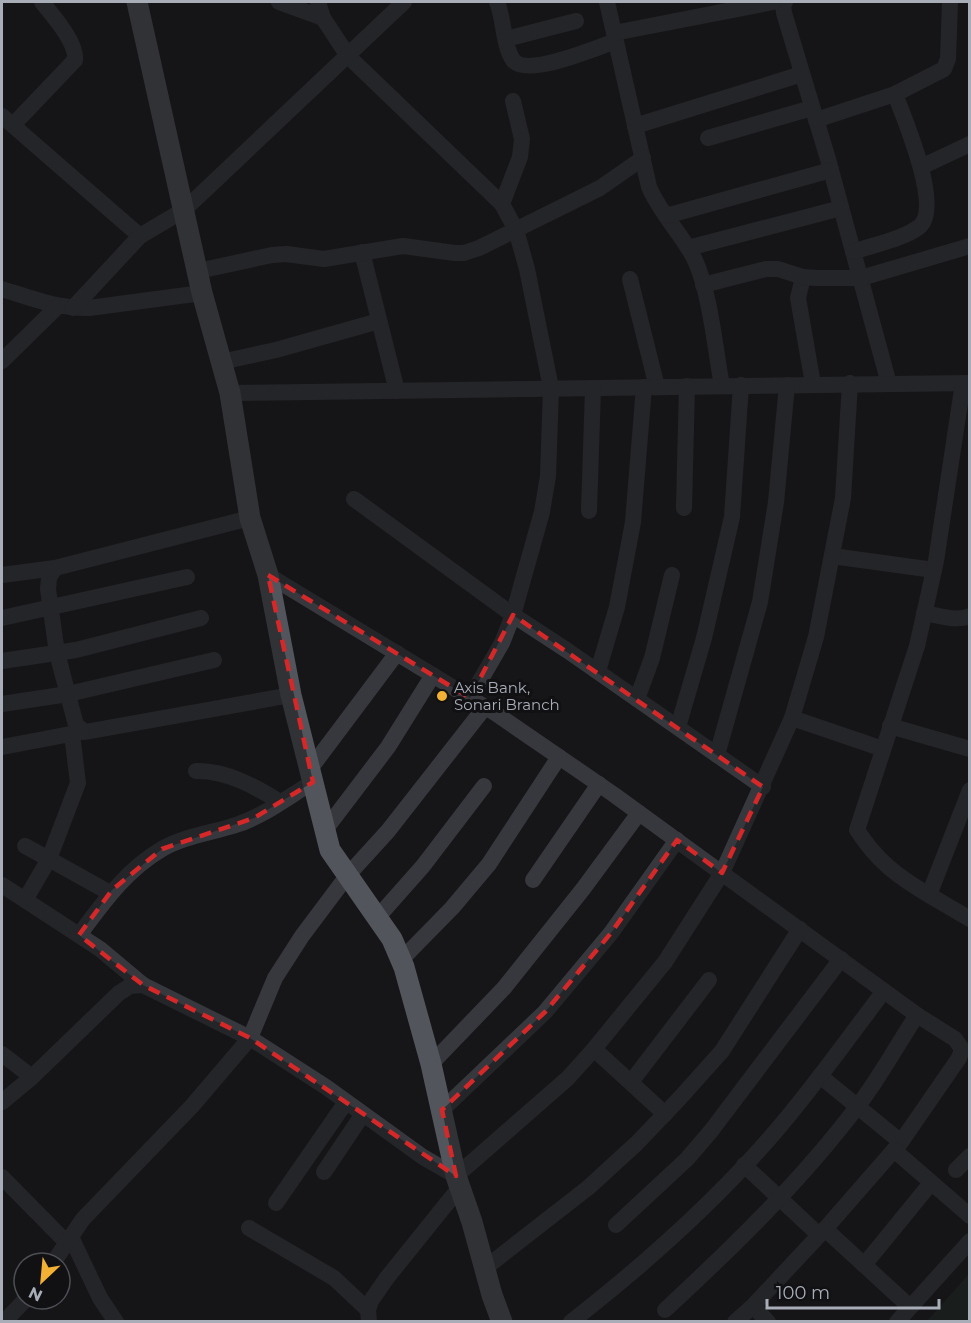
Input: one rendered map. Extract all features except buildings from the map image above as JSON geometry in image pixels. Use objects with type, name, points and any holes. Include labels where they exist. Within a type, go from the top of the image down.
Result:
[{"type":"main road","points":[[137,2],[202,293],[230,393],[250,518],[268,575],[291,695],[330,850],[392,939],[401,960],[431,1064],[458,1181],[502,1322]]},
{"type":"street","points":[[42,2],[68,38],[76,54],[75,60],[7,121],[140,236]]},
{"type":"street","points":[[279,2],[321,10],[348,56],[502,204],[516,230],[527,269],[551,388],[548,476],[542,512],[513,615],[502,643],[470,698]]},
{"type":"street","points":[[2,361],[65,307],[140,236],[184,210],[404,2]]},
{"type":"street","points":[[498,2],[513,60],[519,65],[527,66],[560,61],[615,37],[773,2]]},
{"type":"street","points":[[607,2],[649,187],[694,258],[704,285],[722,386]]},
{"type":"street","points":[[785,2],[784,14],[831,170],[889,384]]},
{"type":"street","points":[[708,138],[895,94],[944,69],[948,59],[950,2]]},
{"type":"street","points":[[506,39],[576,21]]},
{"type":"street","points":[[635,126],[802,74]]},
{"type":"street","points":[[853,252],[909,232],[920,226],[925,219],[927,210],[921,166],[895,94]]},
{"type":"street","points":[[502,204],[520,157],[522,139],[513,101]]},
{"type":"street","points":[[921,166],[969,144]]},
{"type":"street","points":[[198,271],[286,254],[324,259],[411,246],[464,253],[600,188],[643,158]]},
{"type":"street","points":[[666,216],[831,170]]},
{"type":"street","points":[[688,248],[841,208]]},
{"type":"street","points":[[704,285],[766,269],[778,269],[803,277],[861,278],[969,246]]},
{"type":"street","points":[[362,252],[397,391]]},
{"type":"street","points":[[803,277],[798,298],[813,384]]},
{"type":"street","points":[[598,671],[617,607],[633,522],[650,387],[630,279]]},
{"type":"street","points":[[2,289],[65,307],[89,308],[202,293]]},
{"type":"street","points":[[222,362],[276,350],[379,321]]},
{"type":"street","points":[[369,1316],[371,1301],[458,1181],[568,1078],[594,1049],[665,962],[722,873],[763,787],[792,718],[816,637],[843,498],[850,383]]},
{"type":"street","points":[[230,393],[966,383],[934,570],[917,646],[857,830],[868,848],[883,864],[902,879],[969,919]]},
{"type":"street","points":[[678,727],[705,638],[732,517],[741,385]]},
{"type":"street","points":[[717,755],[760,602],[776,502],[788,385]]},
{"type":"street","points":[[684,507],[687,386]]},
{"type":"street","points":[[589,511],[593,388]]},
{"type":"street","points":[[354,499],[513,615],[598,671],[763,787]]},
{"type":"street","points":[[2,575],[55,568],[250,518]]},
{"type":"street","points":[[832,556],[934,570]]},
{"type":"street","points":[[25,900],[49,859],[78,783],[79,733],[57,654],[48,589],[49,578],[55,568]]},
{"type":"street","points":[[268,575],[485,707],[599,784],[917,1015],[955,1039],[962,1049],[898,1146],[822,1232],[753,1306],[735,1322]]},
{"type":"street","points":[[638,699],[652,658],[672,575]]},
{"type":"street","points":[[2,618],[187,577]]},
{"type":"street","points":[[924,613],[956,618],[969,616]]},
{"type":"street","points":[[2,661],[57,654],[201,618]]},
{"type":"street","points":[[79,935],[110,893],[141,864],[162,849],[184,839],[254,818],[280,802],[311,776],[396,653]]},
{"type":"street","points":[[2,704],[68,693],[214,660]]},
{"type":"street","points":[[325,830],[388,747],[433,675]]},
{"type":"street","points":[[2,747],[291,695]]},
{"type":"street","points":[[61,1251],[83,1219],[192,1106],[250,1038],[275,978],[302,936],[347,876],[388,831],[485,707]]},
{"type":"street","points":[[792,718],[883,749]]},
{"type":"street","points":[[890,726],[969,749]]},
{"type":"street","points":[[401,960],[452,908],[489,864],[559,757]]},
{"type":"street","points":[[196,771],[208,770],[256,788],[280,802]]},
{"type":"street","points":[[533,880],[599,784]]},
{"type":"street","points":[[377,918],[423,866],[484,786]]},
{"type":"street","points":[[928,895],[969,790]]},
{"type":"street","points":[[431,1064],[504,988],[583,889],[639,813]]},
{"type":"street","points":[[442,1110],[545,1012],[611,933],[677,840]]},
{"type":"street","points":[[25,846],[110,893]]},
{"type":"street","points":[[2,885],[100,949],[143,985],[250,1038],[458,1181]]},
{"type":"street","points":[[485,1268],[589,1186],[665,1114],[722,1051],[800,929]]},
{"type":"street","points":[[616,1225],[687,1159],[711,1131],[841,959]]},
{"type":"street","points":[[631,1082],[709,980]]},
{"type":"street","points":[[2,1102],[32,1077],[119,993],[130,986],[143,985]]},
{"type":"street","points":[[571,1322],[625,1280],[710,1201],[775,1133],[884,990]]},
{"type":"street","points":[[665,1310],[715,1264],[780,1198],[858,1107],[917,1015]]},
{"type":"street","points":[[594,1049],[665,1114]]},
{"type":"street","points":[[2,1054],[32,1077]]},
{"type":"street","points":[[820,1076],[858,1107],[932,1183],[969,1216]]},
{"type":"street","points":[[276,1203],[346,1102]]},
{"type":"street","points":[[324,1172],[363,1114]]},
{"type":"street","points":[[956,1170],[969,1156]]},
{"type":"street","points":[[744,1165],[780,1198],[864,1265],[910,1307]]},
{"type":"street","points":[[2,1178],[69,1240],[100,1298],[116,1322]]},
{"type":"street","points":[[864,1265],[932,1183]]},
{"type":"street","points":[[249,1228],[334,1278],[369,1316]]},
{"type":"street","points":[[897,1322],[969,1241]]},
{"type":"street","points":[[753,1306],[768,1322]]},
{"type":"street","points":[[4,1322],[15,1311]]},
{"type":"highlighted area","points":[[268,575],[470,698],[513,615],[763,787],[722,873],[677,840],[611,933],[545,1012],[442,1110],[456,1176],[250,1038],[143,985],[79,935],[112,890],[162,849],[254,818],[313,782]]},
{"type":"shaded area","points":[[969,1274],[969,1321],[927,1321]]},
{"type":"place","name":"Axis Bank, Sonari Branch","points":[[442,696]]}]
